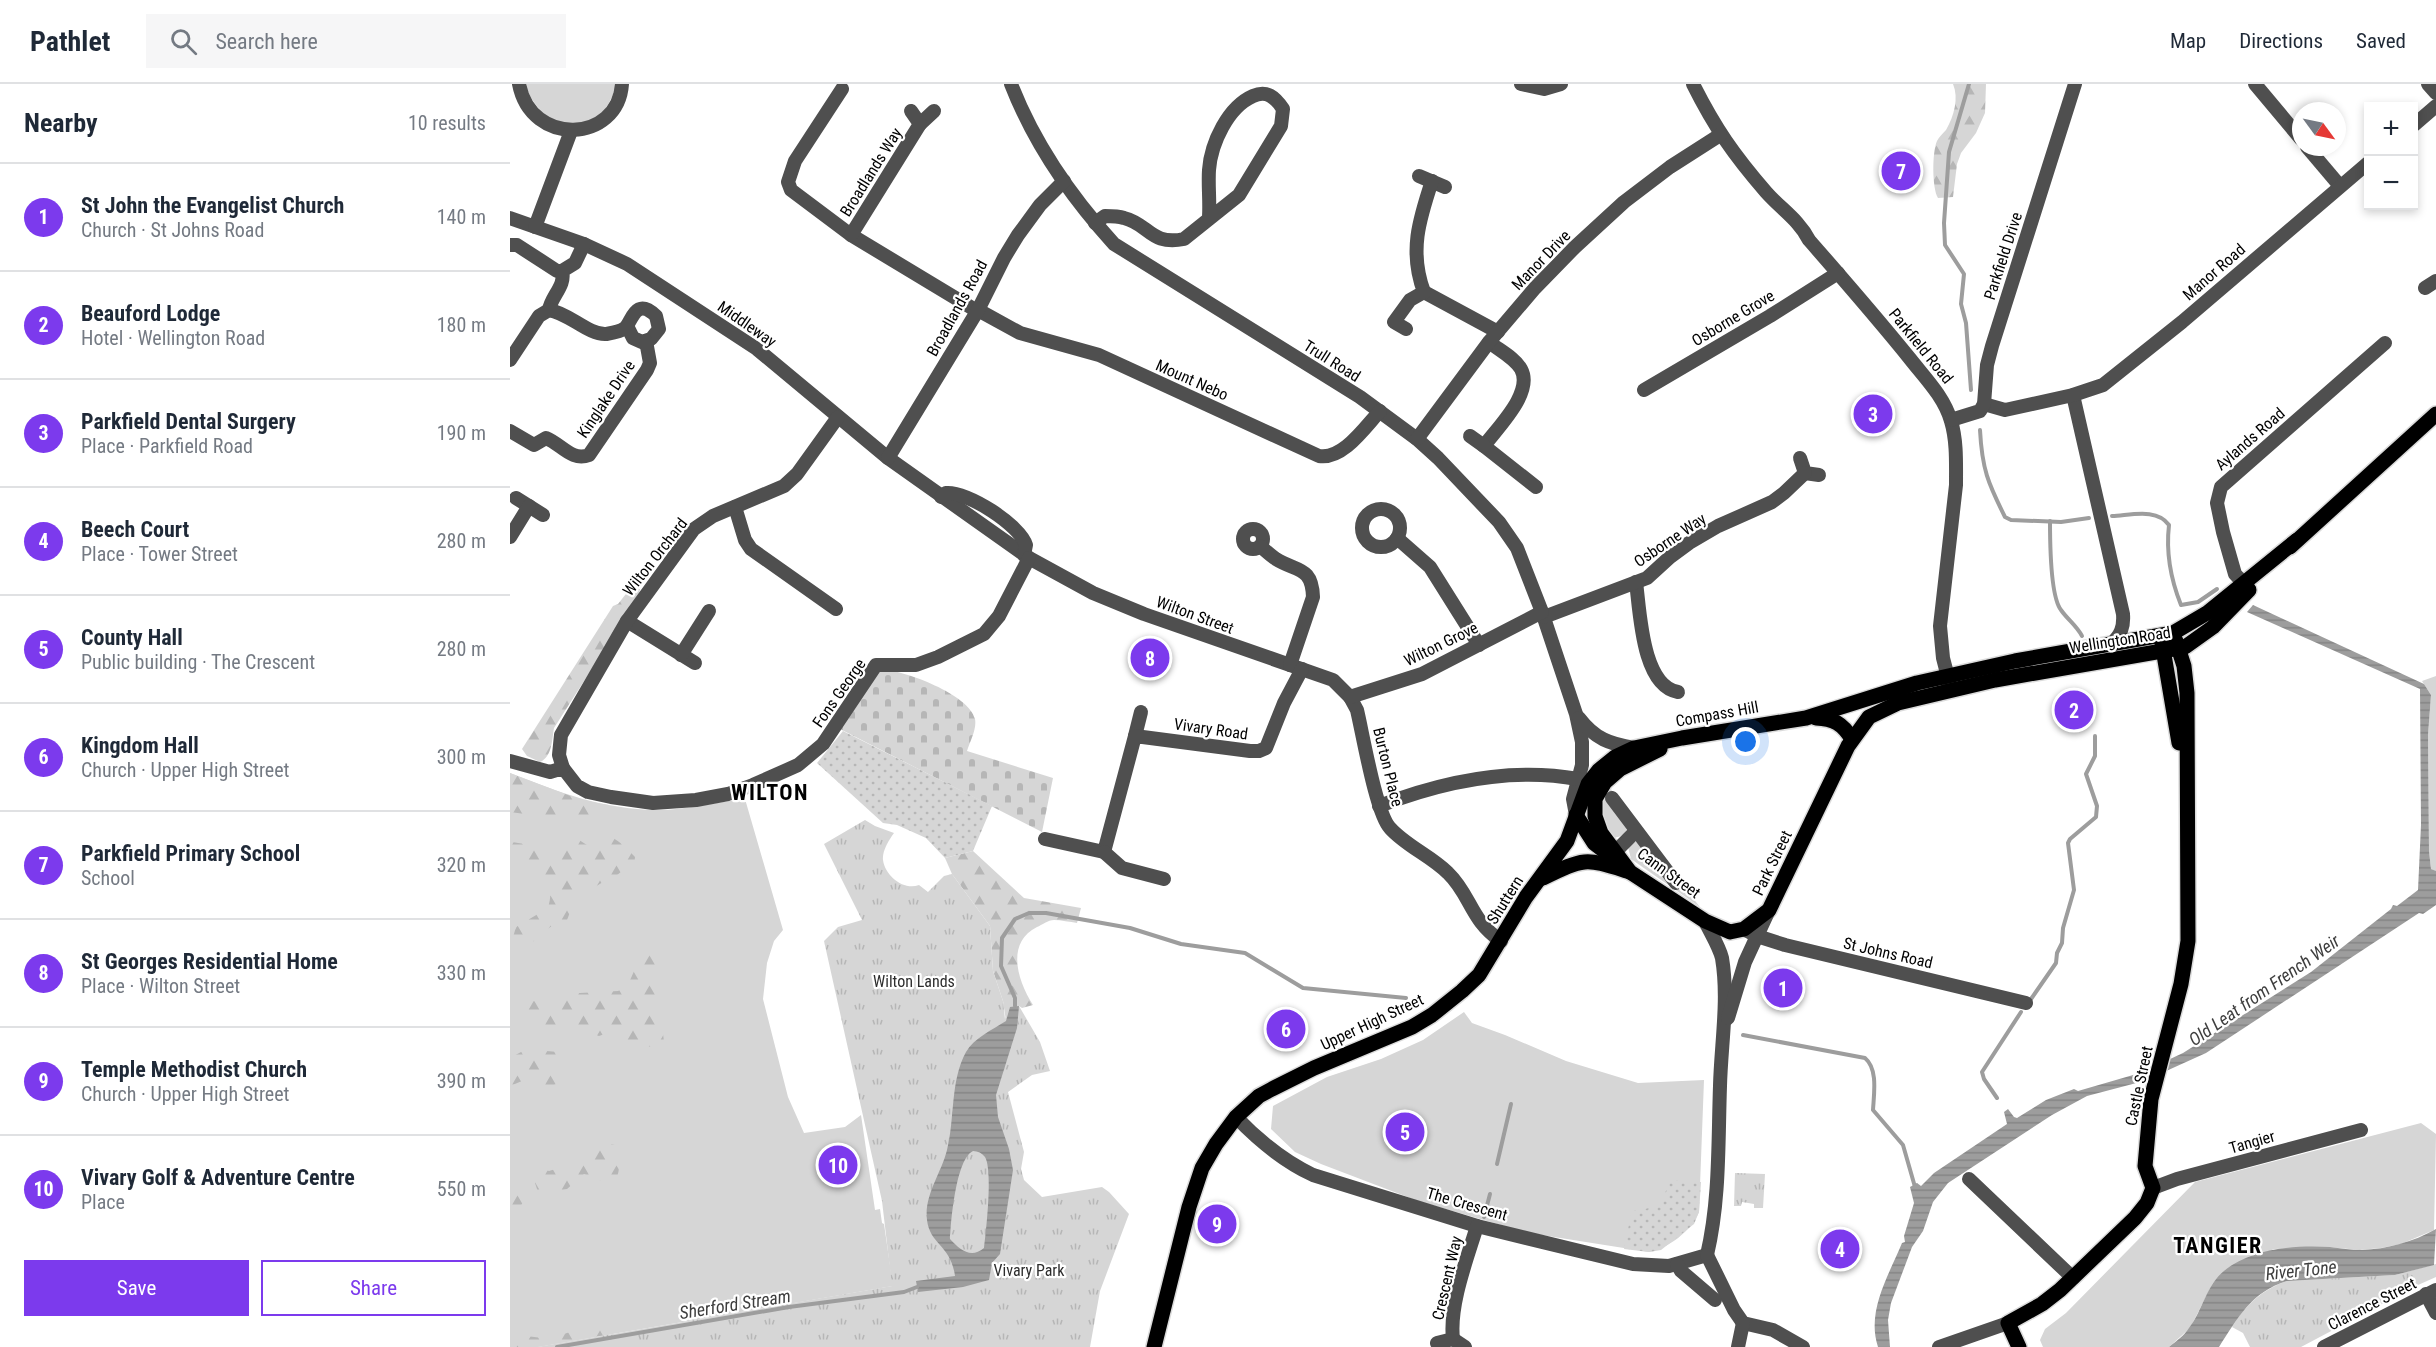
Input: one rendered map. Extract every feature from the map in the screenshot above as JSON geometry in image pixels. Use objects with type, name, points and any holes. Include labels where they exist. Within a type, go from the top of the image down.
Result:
[{"type":"main road","name":"Wellington Road","points":[[1806,718],[1917,683],[1950,683],[2043,671],[2172,650],[2198,640],[2213,627],[2246,586],[2436,414]]},
{"type":"main road","points":[[2166,634],[2207,613],[2246,586]]},
{"type":"main road","name":"Wellington Road","points":[[1869,717],[1950,683],[2111,644],[2166,634]]},
{"type":"main road","name":"Castle Street","points":[[2153,1188],[2145,1166],[2151,1099],[2181,984],[2188,941],[2187,693],[2184,666],[2172,650],[2166,634]]},
{"type":"main road","name":"Park Street","points":[[1751,933],[1769,910],[1852,739],[1869,717]]},
{"type":"main road","points":[[1806,718],[1832,719],[1843,726],[1852,739]]},
{"type":"main road","name":"Compass Hill","points":[[1576,815],[1588,784],[1599,770],[1615,757],[1635,748],[1806,718]]},
{"type":"main road","name":"Cann Street","points":[[1682,738],[1620,769],[1605,782],[1595,799],[1595,816],[1601,833],[1630,872],[1705,921],[1730,932],[1751,933]]},
{"type":"main road","points":[[1576,815],[1594,843],[1630,872]]},
{"type":"main road","name":"Shuttern","points":[[1501,941],[1526,897],[1567,841],[1576,815]]},
{"type":"main road","points":[[1540,879],[1574,862],[1586,860],[1630,872]]},
{"type":"main road","name":"Upper High Street","points":[[1154,1347],[1186,1218],[1202,1168],[1236,1117],[1259,1096],[1292,1079],[1412,1027],[1432,1015],[1479,975],[1501,941]]},
{"type":"main road","points":[[2019,1347],[2008,1323],[2042,1304],[2073,1278],[2136,1218],[2147,1203],[2153,1188]]},
{"type":"street","points":[[519,84],[522,98],[537,119],[548,126],[571,131],[597,124],[608,115],[617,103],[622,84]]},
{"type":"street","name":"Trull Road","points":[[1011,84],[1023,115],[1064,181],[1095,223],[1114,244],[1380,411],[1417,439],[1499,522],[1517,548],[1543,614],[1576,714],[1582,742],[1582,765],[1573,799],[1576,815]]},
{"type":"street","points":[[1521,84],[1544,89],[1561,84]]},
{"type":"street","name":"Parkfield Road","points":[[1693,84],[1720,135],[1776,202],[1788,211],[1803,228],[1809,240],[1883,325],[1942,398],[1951,420],[1955,440],[1956,485],[1940,626],[1943,658],[1950,683]]},
{"type":"street","name":"Parkfield Drive","points":[[1984,404],[1992,346],[2075,84]]},
{"type":"street","points":[[2255,84],[2292,128]]},
{"type":"street","points":[[2428,84],[2436,93]]},
{"type":"street","points":[[842,90],[795,161],[788,182],[792,190],[807,203],[851,235]]},
{"type":"street","points":[[1095,223],[1105,216],[1125,218],[1162,240],[1184,239],[1209,217],[1227,207],[1239,195],[1267,152],[1281,126],[1282,109],[1271,95],[1264,93],[1245,100],[1238,105],[1225,124],[1213,151],[1209,169],[1209,217]]},
{"type":"street","points":[[2418,122],[2436,106]]},
{"type":"street","name":"Broadlands Way","points":[[911,111],[920,124]]},
{"type":"street","name":"Broadlands Way","points":[[934,111],[920,124],[851,235],[977,311]]},
{"type":"street","points":[[535,227],[571,131]]},
{"type":"street","name":"Manor Drive","points":[[1417,439],[1494,337],[1551,272],[1624,202],[1670,167],[1720,135]]},
{"type":"street","points":[[2315,156],[2340,186]]},
{"type":"street","name":"Manor Road","points":[[1984,404],[2005,410],[2073,395],[2103,385],[2121,373],[2364,166]]},
{"type":"street","name":"Broadlands Road","points":[[888,458],[977,311],[1018,235],[1040,205],[1064,181]]},
{"type":"street","points":[[1432,181],[1418,232],[1415,257],[1417,274],[1424,291],[1494,337],[1522,370],[1525,384],[1517,403],[1484,446]]},
{"type":"street","name":"Middleway","points":[[510,218],[584,244],[627,264],[757,349],[888,458],[1027,557]]},
{"type":"street","points":[[510,245],[517,245],[562,272],[575,263],[584,244]]},
{"type":"street","points":[[549,310],[550,300],[564,277],[562,272]]},
{"type":"street","name":"Osborne Grove","points":[[1644,390],[1838,273]]},
{"type":"street","points":[[510,360],[539,316],[549,310],[571,317],[586,328],[604,334],[621,331],[627,326],[633,313],[644,310],[652,313],[667,290]]},
{"type":"street","points":[[1394,322],[1410,300],[1424,291]]},
{"type":"street","name":"Mount Nebo","points":[[977,311],[1020,333],[1099,355],[1319,456],[1327,457],[1347,446],[1380,411]]},
{"type":"street","name":"Kinglake Drive","points":[[627,326],[633,338],[646,341],[656,336],[659,329],[658,321],[652,313]]},
{"type":"street","name":"Kinglake Drive","points":[[510,431],[534,445],[546,438],[573,456],[582,458],[589,455],[647,370],[650,363],[646,341]]},
{"type":"street","name":"Aylands Road","points":[[2246,586],[2235,573],[2223,532],[2217,503],[2221,487],[2385,343]]},
{"type":"street","points":[[2073,395],[2123,614],[2124,624],[2119,636],[2111,644]]},
{"type":"street","points":[[1951,420],[1980,411],[1984,404]]},
{"type":"street","name":"Wilton Orchard","points":[[563,768],[559,755],[561,735],[627,621],[694,529],[713,516],[784,486],[797,474],[838,417]]},
{"type":"street","points":[[1470,436],[1484,446],[1517,481],[1536,488]]},
{"type":"street","name":"Osborne Way","points":[[1543,614],[1636,582],[1654,573],[1670,556],[1689,543],[1772,502],[1812,474],[1800,459]]},
{"type":"street","points":[[516,498],[543,514]]},
{"type":"street","points":[[510,537],[530,506]]},
{"type":"street","points":[[735,507],[745,540],[751,549],[836,609]]},
{"type":"street","points":[[1397,538],[1430,567],[1479,645]]},
{"type":"street","name":"Vivary Road","points":[[1135,736],[1259,751],[1266,748],[1270,742],[1296,667],[1313,597],[1309,577],[1302,570],[1276,559],[1260,546]]},
{"type":"street","name":"Wilton Street","points":[[1027,557],[1093,593],[1144,614],[1333,680],[1350,697]]},
{"type":"street","name":"Fons George","points":[[563,768],[577,786],[588,792],[653,802],[696,800],[728,794],[798,765],[823,744],[876,665],[916,665],[938,657],[984,634],[999,616],[1027,557]]},
{"type":"street","points":[[1636,582],[1645,646],[1655,673],[1662,686],[1678,692]]},
{"type":"street","points":[[681,655],[709,611]]},
{"type":"street","name":"Wilton Grove","points":[[1350,697],[1422,674],[1543,614]]},
{"type":"street","points":[[627,621],[695,663]]},
{"type":"street","name":"Burton Place","points":[[1350,697],[1357,710],[1379,806],[1390,828],[1449,873],[1478,920],[1489,933],[1501,941]]},
{"type":"street","points":[[1104,852],[1141,712]]},
{"type":"street","name":"Trull Road","points":[[1576,714],[1589,731],[1603,741],[1635,748]]},
{"type":"street","points":[[510,761],[550,772],[563,768]]},
{"type":"street","points":[[1379,806],[1440,786],[1479,779],[1561,776],[1578,779]]},
{"type":"street","name":"Cann Street","points":[[1612,798],[1676,883]]},
{"type":"street","name":"Cann Street","points":[[1615,852],[1636,831]]},
{"type":"street","points":[[1045,839],[1104,852],[1122,868],[1164,879]]},
{"type":"street","points":[[1705,921],[1721,955],[1724,976],[1718,1175],[1712,1235],[1707,1255],[1734,1310],[1743,1323],[1773,1330],[1803,1347]]},
{"type":"street","points":[[1724,1032],[1745,962],[1751,933]]},
{"type":"street","name":"St Johns Road","points":[[1751,933],[1831,957],[2026,1003]]},
{"type":"street","name":"The Crescent","points":[[1236,1117],[1269,1149],[1298,1168],[1477,1226],[1633,1264],[1664,1266],[1707,1255]]},
{"type":"street","name":"Tangier","points":[[2153,1188],[2177,1179],[2361,1130]]},
{"type":"street","points":[[1969,1179],[2073,1278]]},
{"type":"street","name":"Crescent Way","points":[[1453,1338],[1453,1319],[1459,1288],[1477,1226]]},
{"type":"street","points":[[1677,1264],[1681,1271],[1715,1300]]},
{"type":"street","points":[[2431,1292],[2436,1313]]},
{"type":"street","name":"Clarence Street","points":[[2324,1347],[2431,1292]]},
{"type":"street","points":[[1738,1347],[1743,1323]]},
{"type":"street","points":[[1939,1347],[2008,1323]]},
{"type":"street","name":"Crescent Way","points":[[1437,1343],[1453,1338]]},
{"type":"street","name":"Crescent Way","points":[[1453,1338],[1465,1347]]},
{"type":"green space","points":[[525,84],[617,84],[608,104],[599,116],[583,124],[572,125],[552,119],[543,112],[529,95]]},
{"type":"green space","points":[[1953,84],[1986,84],[1985,113],[1976,133],[1961,153],[1957,164],[1953,197],[1938,198],[1933,170],[1934,153],[1937,141],[1946,130],[1953,113],[1956,95]]},
{"type":"green space","points":[[633,585],[640,589],[639,595],[554,728],[551,748],[547,756],[540,762],[527,756],[522,749],[613,606],[618,604]]},
{"type":"green space","points":[[882,669],[905,674],[935,685],[961,701],[975,719],[974,731],[967,751],[1053,778],[1042,832],[840,729],[876,673]]},
{"type":"green space","points":[[2436,676],[2435,871],[2431,869],[2429,851],[2428,735],[2431,695],[2422,681]]},
{"type":"green space","points":[[843,731],[992,806],[973,851],[945,858],[926,838],[897,825],[883,823],[817,763]]},
{"type":"green space","points":[[510,773],[582,799],[618,807],[679,809],[745,799],[783,930],[774,941],[767,963],[763,999],[788,1097],[804,1133],[845,1127],[861,1115],[875,1210],[880,1209],[884,1224],[893,1286],[537,1347],[510,1347]]},
{"type":"green space","points":[[510,773],[581,800],[609,805],[596,814],[555,818],[510,812]]},
{"type":"green space","points":[[1609,786],[1627,830],[1621,836],[1610,836],[1602,818],[1602,799]]},
{"type":"green space","points":[[865,820],[894,833],[883,857],[887,872],[891,877],[907,886],[919,885],[928,892],[944,876],[952,874],[990,926],[993,971],[1003,1001],[1005,1019],[1010,1007],[1019,1006],[1040,1042],[1050,1071],[1032,1075],[1008,1092],[1024,1152],[1021,1169],[1024,1180],[1042,1197],[1102,1187],[1129,1214],[1100,1291],[1090,1347],[537,1347],[892,1286],[882,1201],[824,941],[838,927],[862,920],[824,844]]},
{"type":"green space","points":[[606,836],[618,841],[635,857],[634,866],[626,868],[615,877],[575,899],[567,920],[554,925],[518,950],[511,944],[516,927],[548,908],[550,895],[548,885],[542,879],[518,864],[512,856],[510,844],[512,842],[555,849],[576,838],[590,847],[599,837]]},
{"type":"green space","points":[[1635,842],[1641,842],[1680,888],[1687,891],[1700,907],[1631,859],[1628,847]]},
{"type":"green space","points":[[973,851],[1024,898],[1081,908],[1077,923],[1050,921],[1027,934],[1021,943],[1017,963],[1019,974],[1033,1005],[1022,1008],[1019,1006],[1006,1021],[1003,1001],[993,971],[990,926],[952,874],[945,858]]},
{"type":"green space","points":[[647,948],[656,960],[659,975],[659,1008],[664,1042],[658,1047],[624,1045],[624,1027],[599,1036],[572,1027],[548,1032],[536,1031],[525,1026],[526,1004],[531,1001],[555,1002],[561,994],[618,991],[627,987],[639,960],[640,951]]},
{"type":"green space","points":[[1464,1012],[1472,1023],[1566,1061],[1638,1083],[1704,1080],[1699,1212],[1691,1226],[1672,1243],[1649,1252],[1529,1233],[1418,1201],[1321,1164],[1295,1152],[1271,1129],[1273,1106],[1327,1077],[1381,1059],[1423,1040]]},
{"type":"green space","points":[[535,1050],[558,1052],[562,1057],[559,1083],[540,1087],[522,1081],[510,1086],[510,1058],[521,1052]]},
{"type":"green space","points":[[2421,1123],[2436,1134],[2434,1230],[2401,1244],[2381,1248],[2360,1250],[2327,1247],[2274,1249],[2225,1270],[2213,1283],[2190,1328],[2169,1347],[2043,1347],[2040,1340],[2045,1329],[2066,1313],[2195,1182]]},
{"type":"green space","points":[[611,1144],[618,1146],[620,1155],[619,1171],[614,1186],[584,1174],[567,1189],[538,1192],[535,1183],[542,1169],[549,1171],[578,1162],[582,1165],[599,1149]]},
{"type":"green space","points":[[1735,1173],[1765,1174],[1763,1208],[1754,1208],[1754,1204],[1742,1202],[1741,1206],[1734,1206]]},
{"type":"green space","points":[[1670,1180],[1701,1182],[1699,1212],[1694,1224],[1661,1250],[1649,1252],[1624,1249],[1632,1210],[1646,1209],[1657,1203],[1665,1193]]},
{"type":"green space","points":[[517,1182],[524,1191],[524,1200],[519,1209],[510,1216],[510,1183]]},
{"type":"green space","points":[[2436,1264],[2436,1277],[2301,1347],[2250,1347],[2243,1333],[2232,1327],[2255,1299],[2270,1288],[2287,1281],[2395,1275]]},
{"type":"green space","points":[[606,1325],[611,1328],[611,1334],[537,1347],[510,1347],[510,1337],[553,1337]]},
{"type":"water","points":[[2253,605],[2424,684],[2431,695],[2428,735],[2429,851],[2431,869],[2436,871],[2436,905],[2423,914],[2419,913],[2206,1053],[2144,1081],[2087,1096],[2052,1115],[1948,1183],[1933,1202],[1923,1231],[1912,1247],[1891,1303],[1888,1320],[1890,1347],[1878,1347],[1875,1334],[1877,1307],[1891,1268],[1902,1243],[1905,1242],[1904,1236],[1914,1203],[1910,1187],[1917,1183],[1921,1186],[1934,1173],[2007,1124],[2004,1112],[2008,1109],[2017,1118],[2046,1100],[2074,1089],[2078,1091],[2140,1073],[2183,1053],[2311,972],[2391,909],[2393,905],[2397,906],[2418,890],[2421,825],[2420,689],[2247,612]]},
{"type":"water","points":[[1019,1006],[1017,1028],[996,1095],[998,1117],[1009,1149],[1013,1170],[1000,1254],[992,1263],[989,1280],[963,1287],[918,1292],[916,1281],[955,1276],[949,1258],[929,1228],[928,1202],[947,1150],[957,1075],[961,1063],[969,1047],[1006,1021],[1010,1007]],"holes":[[[973,1151],[980,1152],[985,1157],[988,1201],[984,1248],[970,1253],[962,1250],[950,1239],[953,1205],[962,1165]]]},
{"type":"water","name":"River Tone","points":[[2436,1229],[2434,1265],[2395,1275],[2287,1281],[2255,1299],[2239,1316],[2219,1347],[2169,1347],[2189,1328],[2219,1276],[2248,1257],[2275,1249],[2303,1247],[2362,1250],[2381,1248],[2409,1241]]},
{"type":"waterway","points":[[1969,84],[1949,152],[1944,223],[1945,245],[1964,274],[1961,304],[1966,323],[1971,390]]},
{"type":"waterway","points":[[1980,430],[1982,455],[1987,475],[2005,517],[2011,520],[2061,522],[2089,518]]},
{"type":"waterway","points":[[2112,516],[2151,514],[2158,516],[2169,525],[2170,565],[2181,605],[2198,602],[2217,589]]},
{"type":"waterway","points":[[2050,521],[2051,567],[2057,603],[2082,636]]},
{"type":"waterway","points":[[2031,999],[2056,963],[2057,953],[2062,943],[2063,928],[2074,890],[2068,843],[2096,817],[2097,806],[2086,774],[2095,756],[2095,736]]},
{"type":"waterway","points":[[1015,1006],[1015,998],[1001,966],[1002,938],[1015,919],[1029,913],[1046,913],[1130,928],[1181,944],[1245,953],[1303,988],[1406,998]]},
{"type":"waterway","points":[[1997,1098],[1982,1072],[2021,1012]]},
{"type":"waterway","points":[[1743,1035],[1865,1058],[1874,1075],[1873,1110],[1903,1145],[1915,1187]]},
{"type":"waterway","points":[[1497,1164],[1511,1104]]},
{"type":"waterway","points":[[1484,1217],[1490,1194]]},
{"type":"waterway","name":"Sherford Stream","points":[[557,1347],[789,1307],[904,1292],[917,1287]]},
{"type":"place","name":"Parkfield Primary School","points":[[1901,171]]},
{"type":"place","name":"Parkfield Dental Surgery","points":[[1873,414]]},
{"type":"place","name":"St Georges Residential Home","points":[[1150,658]]},
{"type":"place","name":"Beauford Lodge","points":[[2074,710]]},
{"type":"place","name":"St John the Evangelist Church","points":[[1783,988]]},
{"type":"place","name":"Kingdom Hall","points":[[1286,1029]]},
{"type":"place","name":"County Hall","points":[[1405,1132]]},
{"type":"place","name":"Vivary Golf & Adventure Centre","points":[[838,1165]]},
{"type":"place","name":"Temple Methodist Church","points":[[1217,1224]]},
{"type":"place","name":"Beech Court","points":[[1840,1249]]},
{"type":"district","name":"WILTON","points":[[770,792]]},
{"type":"district","name":"TANGIER","points":[[2218,1245]]},
{"type":"park label","name":"Wilton Lands","points":[[914,981]]},
{"type":"park label","name":"Vivary Park","points":[[1029,1270]]},
{"type":"water label","name":"Old Leat from French Weir","points":[[2264,990]]}]
